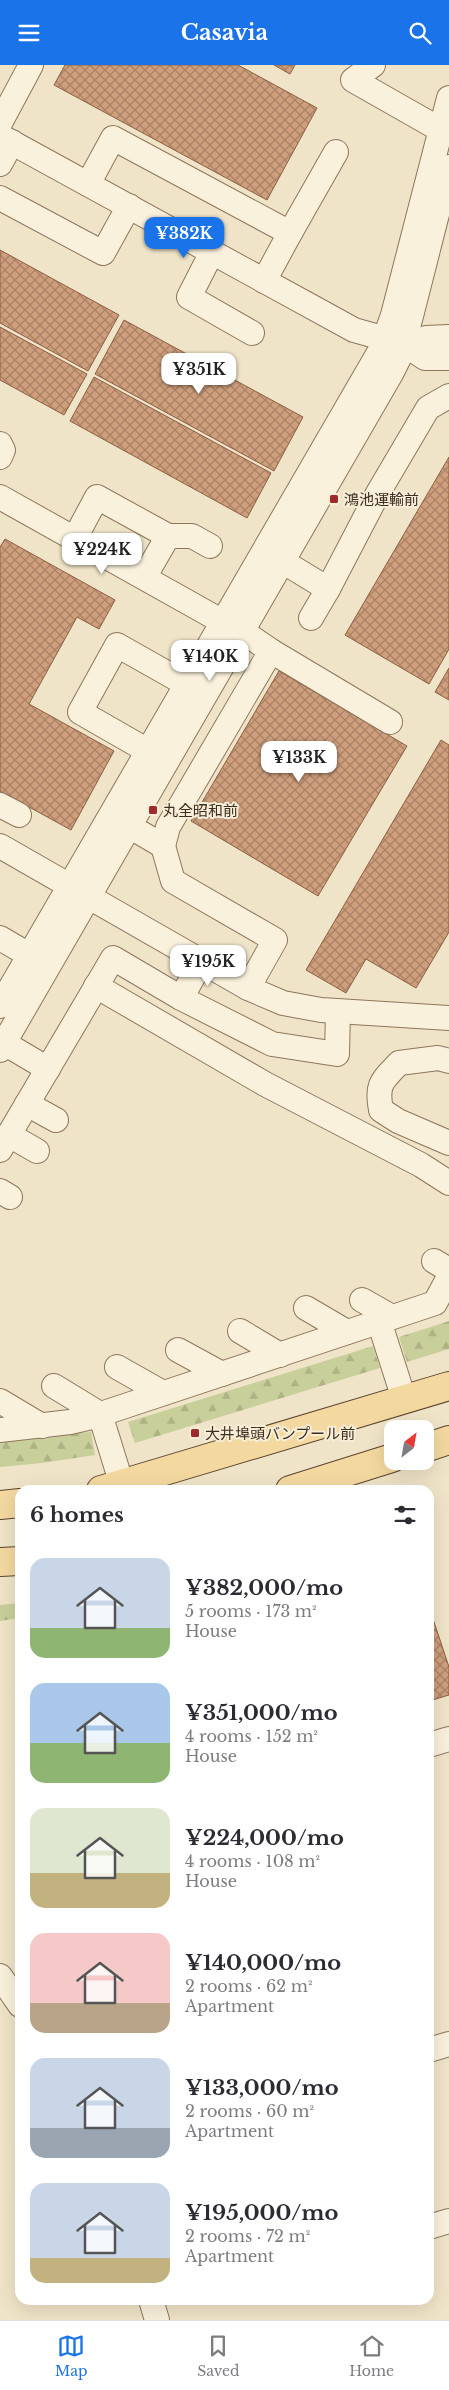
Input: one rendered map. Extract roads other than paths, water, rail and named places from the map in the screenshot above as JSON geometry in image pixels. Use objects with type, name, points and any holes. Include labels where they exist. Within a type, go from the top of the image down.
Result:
[{"type":"main road","points":[[118,1485],[449,1385]]},
{"type":"main road","points":[[434,1445],[449,1440]]},
{"type":"main road","points":[[306,1485],[384,1461]]},
{"type":"main road","points":[[0,1505],[15,1504]]},
{"type":"main road","points":[[0,1562],[15,1561]]},
{"type":"street","points":[[0,164],[4,133],[31,65]]},
{"type":"street","points":[[373,65],[353,80],[441,130]]},
{"type":"street","points":[[48,1069],[2,1046],[148,751],[186,684],[282,561],[388,378],[394,342],[449,98]]},
{"type":"street","points":[[4,133],[88,184],[354,329],[394,342],[424,358],[449,358]]},
{"type":"street","points":[[88,184],[113,138],[290,233]]},
{"type":"street","points":[[264,281],[336,151]]},
{"type":"street","points":[[0,1006],[29,955],[129,825],[232,626],[394,342],[449,167]]},
{"type":"street","points":[[0,198],[104,253],[129,206]]},
{"type":"street","points":[[212,252],[189,297],[252,333]]},
{"type":"street","points":[[394,342],[449,337]]},
{"type":"street","points":[[311,618],[378,493],[428,407],[449,396]]},
{"type":"street","points":[[0,444],[3,451],[0,457]]},
{"type":"street","points":[[0,497],[146,576],[390,722]]},
{"type":"street","points":[[75,538],[97,497],[168,536],[192,536],[210,546]]},
{"type":"street","points":[[146,576],[168,536]]},
{"type":"street","points":[[282,561],[328,589]]},
{"type":"street","points":[[148,751],[80,712],[117,645],[186,684]]},
{"type":"street","points":[[248,988],[275,940],[173,881],[163,846],[168,827],[270,651]]},
{"type":"street","points":[[129,825],[163,846]]},
{"type":"street","points":[[0,846],[248,988],[283,1003],[338,1012],[449,1018]]},
{"type":"street","points":[[0,938],[29,955]]},
{"type":"street","points":[[37,1151],[5,1143],[113,958],[181,998],[272,1044],[337,1054],[338,1012]]},
{"type":"street","points":[[181,998],[202,961]]},
{"type":"street","points":[[96,985],[265,1084],[421,1165],[449,1183]]},
{"type":"street","points":[[449,1061],[438,1058],[399,1063],[382,1080],[378,1093],[381,1110],[398,1121],[449,1143]]},
{"type":"street","points":[[27,1104],[56,1120]]},
{"type":"street","points":[[0,1430],[70,1423],[435,1303],[444,1269]]},
{"type":"street","points":[[362,1300],[386,1319],[404,1399]]},
{"type":"street","points":[[306,1308],[347,1332]]},
{"type":"street","points":[[240,1331],[280,1355]]},
{"type":"street","points":[[178,1349],[222,1374]]},
{"type":"street","points":[[117,1367],[163,1393]]},
{"type":"street","points":[[54,1386],[100,1414]]},
{"type":"street","points":[[0,1401],[42,1426]]},
{"type":"street","points":[[100,1414],[111,1485]]},
{"type":"street","points":[[434,1744],[449,1739]]},
{"type":"street","points":[[0,1976],[15,1998]]},
{"type":"street","points":[[434,2048],[449,2044]]},
{"type":"street","points":[[434,2226],[449,2221]]},
{"type":"street","points":[[152,2305],[157,2320]]},
{"type":"place","name":"鴻池運輸前","points":[[334,499]]},
{"type":"place","name":"丸全昭和前","points":[[153,810]]},
{"type":"place","name":"大井埠頭バンプール前","points":[[195,1433]]}]
